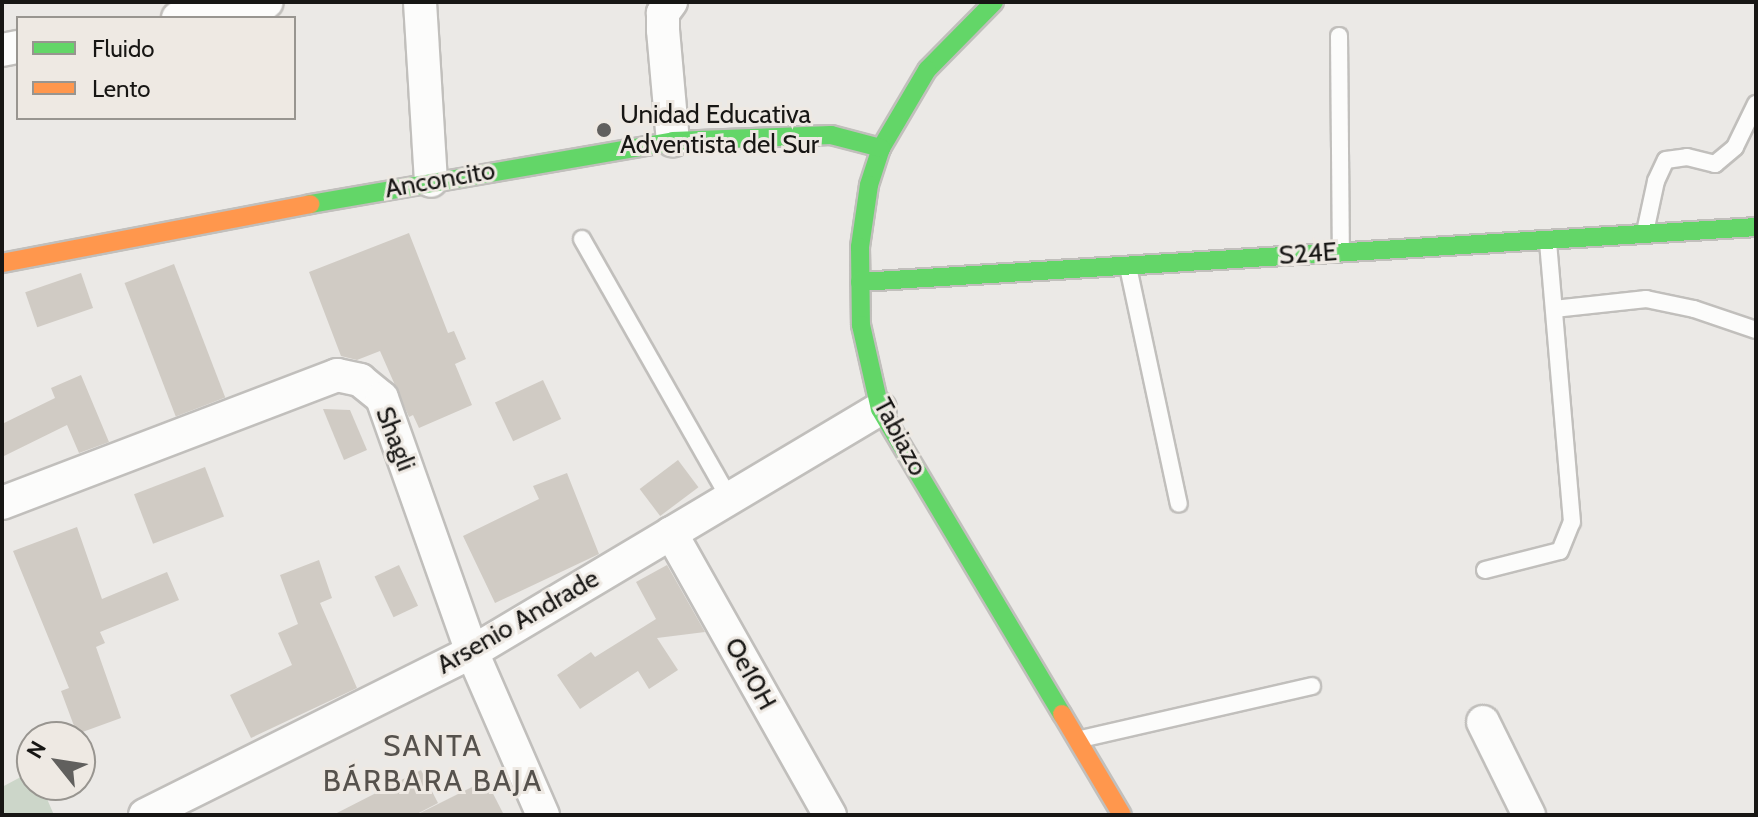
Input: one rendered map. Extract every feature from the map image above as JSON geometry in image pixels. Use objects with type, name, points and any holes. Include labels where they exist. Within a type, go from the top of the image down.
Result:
[{"type":"street","points":[[189,16],[267,2]]},
{"type":"street","points":[[420,2],[431,181]]},
{"type":"street","points":[[671,2],[663,13],[663,30],[673,141]]},
{"type":"street","name":"Tabiazo","points":[[994,2],[927,70],[898,114],[881,148],[865,209],[860,282],[866,359],[880,409],[1122,815]]},
{"type":"street","name":"Anconcito","points":[[2,263],[431,181],[673,141],[831,135],[881,148]]},
{"type":"street","name":"S24E","points":[[860,282],[1756,227]]},
{"type":"street","name":"Shagli","points":[[2,503],[337,375],[360,380],[382,398],[472,652],[543,815]]},
{"type":"street","name":"Arsenio Andrade","points":[[145,815],[472,652],[880,409]]},
{"type":"street","name":"Oe10H","points":[[671,533],[830,815]]},
{"type":"street","points":[[1483,722],[1529,815]]},
{"type":"lane","points":[[1339,36],[1341,252]]},
{"type":"lane","points":[[1645,233],[1656,181],[1666,160],[1687,157],[1715,164],[1735,147],[1756,104]]},
{"type":"lane","points":[[582,239],[729,498]]},
{"type":"lane","points":[[1485,570],[1560,551],[1572,522],[1547,239]]},
{"type":"lane","points":[[1127,266],[1179,504]]},
{"type":"lane","points":[[1554,309],[1646,299],[1694,309],[1756,330]]},
{"type":"lane","points":[[1076,741],[1312,686]]},
{"type":"shaded area","points":[[16,780],[16,801],[48,801],[54,815],[2,815],[2,787]]},
{"type":"building","points":[[409,233],[448,333],[454,331],[466,359],[455,364],[472,405],[419,428],[413,415],[409,417],[380,351],[357,360],[341,356],[309,272]]},
{"type":"building","points":[[174,264],[225,398],[176,416],[125,283]]},
{"type":"building","points":[[81,273],[93,308],[37,327],[25,292]]},
{"type":"building","points":[[81,375],[109,442],[79,453],[67,425],[2,457],[2,424],[55,398],[51,388]]},
{"type":"building","points":[[543,380],[561,419],[513,441],[495,402]]},
{"type":"building","points":[[323,409],[350,410],[367,450],[344,460]]},
{"type":"building","points":[[678,460],[698,487],[660,516],[640,489]]},
{"type":"building","points":[[205,467],[224,516],[153,544],[134,494]]},
{"type":"building","points":[[567,473],[599,554],[495,603],[463,536],[539,499],[533,486]]},
{"type":"building","points":[[77,527],[102,599],[167,572],[179,600],[100,632],[105,643],[96,647],[121,718],[96,727],[96,721],[72,721],[61,691],[69,688],[13,551]]},
{"type":"building","points":[[319,560],[332,598],[320,603],[357,688],[251,738],[230,695],[292,665],[278,633],[298,624],[280,575]]},
{"type":"building","points":[[399,565],[418,606],[394,617],[375,576]]},
{"type":"building","points":[[667,565],[705,632],[657,638],[678,670],[649,689],[638,671],[580,709],[557,675],[591,652],[595,657],[656,619],[636,582]]},
{"type":"building","points":[[421,770],[438,803],[415,815],[333,815]]},
{"type":"building","points":[[486,780],[504,815],[416,815]]},
{"type":"traffic: fast","points":[[994,2],[927,70],[881,148],[869,185],[860,247],[861,325],[880,409],[1062,714]]},
{"type":"traffic: fast","points":[[310,204],[673,141],[831,135],[881,148]]},
{"type":"traffic: fast","points":[[860,282],[1756,227]]},
{"type":"traffic: slow","points":[[2,263],[310,204]]},
{"type":"traffic: slow","points":[[1062,714],[1122,815]]},
{"type":"place","name":"Unidad Educativa Adventista del Sur","points":[[604,130]]},
{"type":"district","name":"SANTA BÁRBARA BAJA","points":[[433,763]]}]
